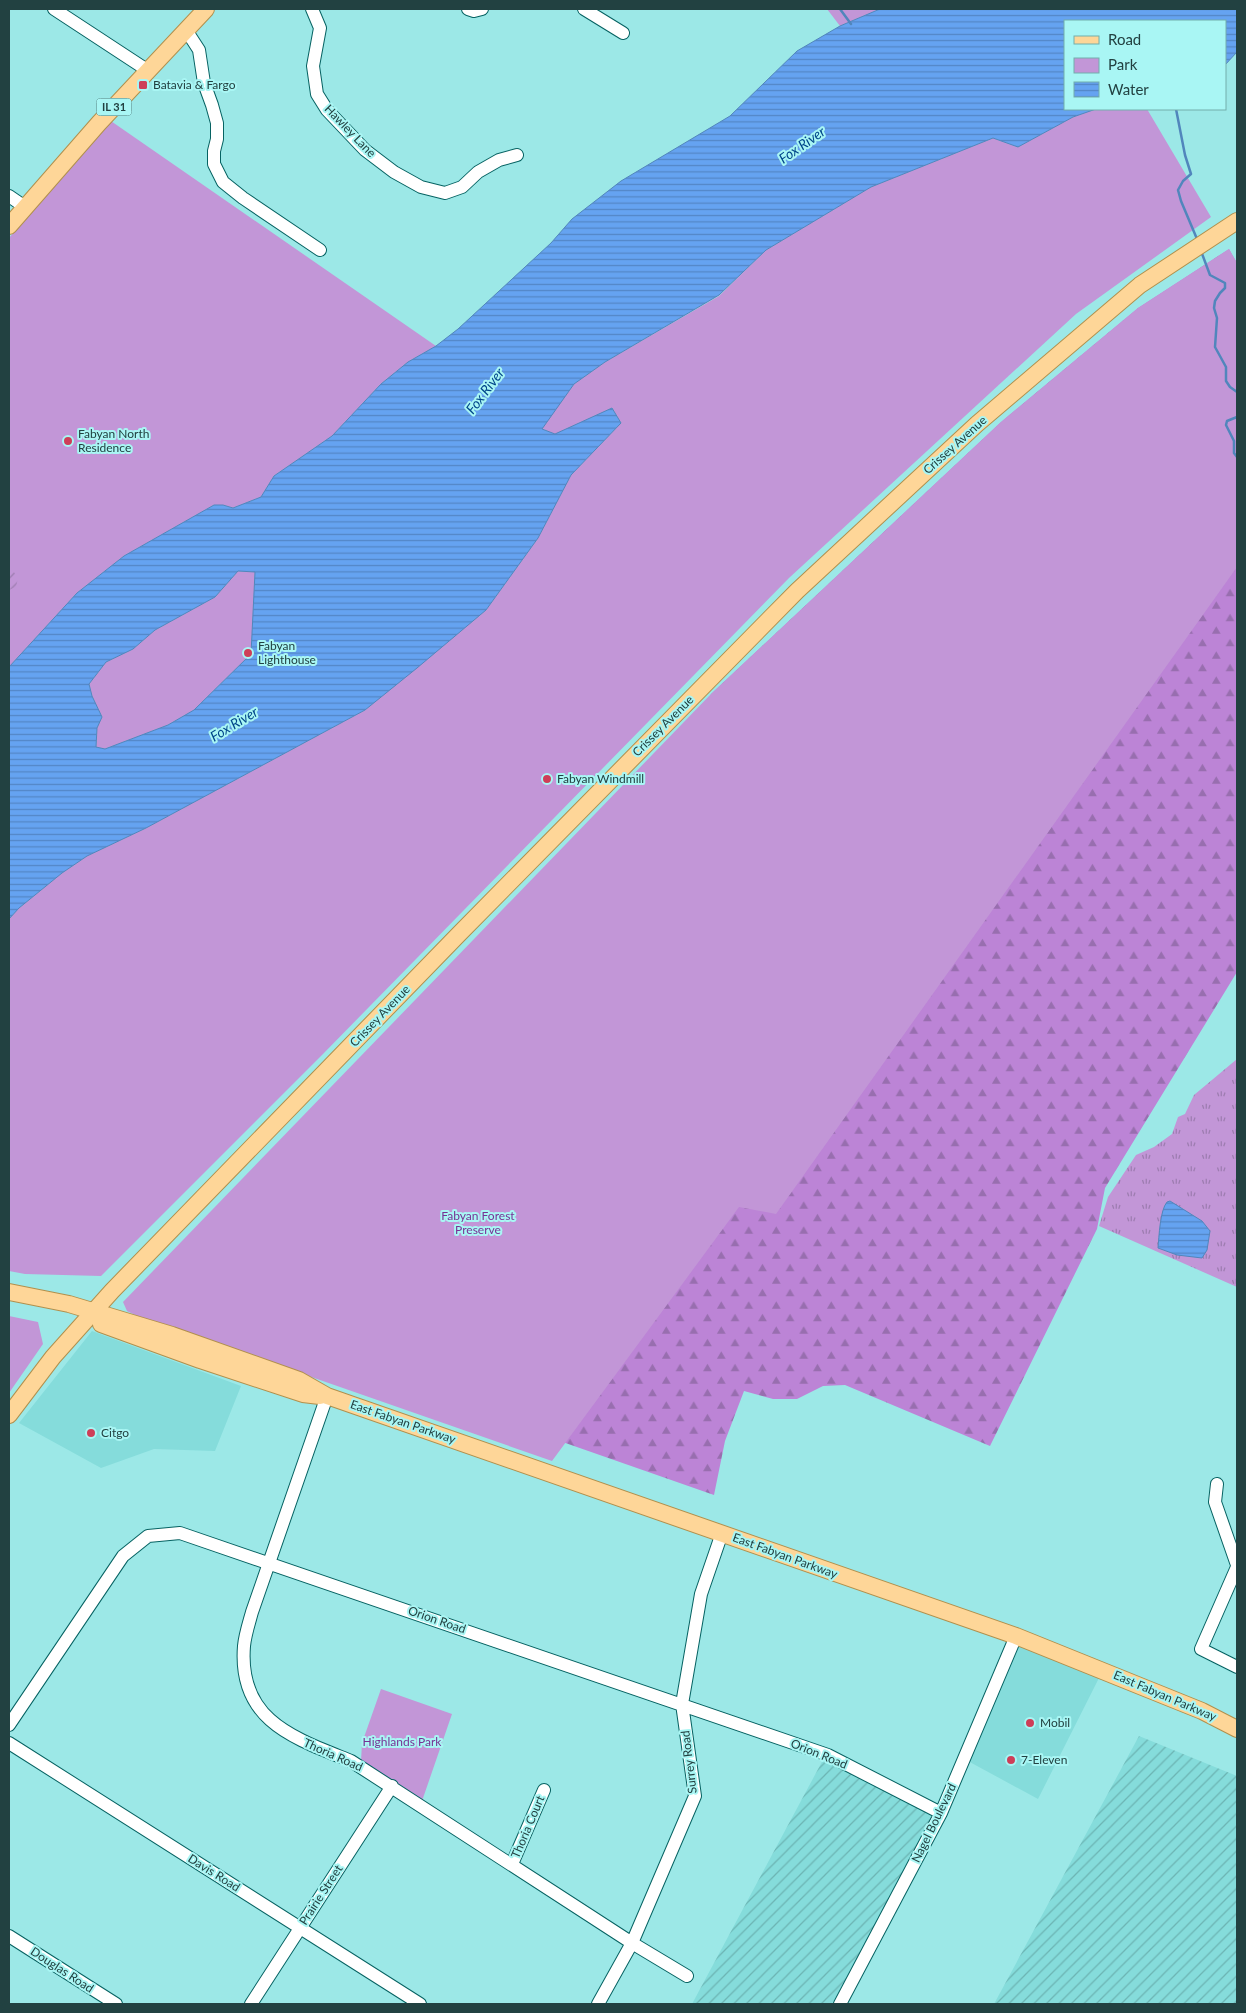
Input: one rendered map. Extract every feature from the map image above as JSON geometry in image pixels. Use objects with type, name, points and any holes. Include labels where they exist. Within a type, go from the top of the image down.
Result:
[{"type":"main road","name":"IL 31","points":[[9,226],[147,70],[206,9]]},
{"type":"main road","name":"Crissey Avenue","points":[[9,1415],[44,1369],[90,1315],[459,934],[796,591],[977,424],[1140,285],[1237,221]]},
{"type":"main road","points":[[9,1292],[90,1315]]},
{"type":"main road","points":[[9,1303],[90,1315]]},
{"type":"main road","name":"East Fabyan Parkway","points":[[90,1315],[200,1360],[303,1394],[328,1396],[722,1533],[873,1588],[1016,1636],[1202,1711],[1237,1729]]},
{"type":"street","points":[[54,9],[147,70]]},
{"type":"street","name":"Hawley Lane","points":[[312,9],[320,28],[313,66],[317,94],[327,110],[366,150],[394,172],[421,187],[445,193],[462,187],[478,172],[499,160],[517,155]]},
{"type":"street","points":[[468,9],[474,11],[482,9]]},
{"type":"street","points":[[584,9],[623,33]]},
{"type":"street","points":[[186,30],[199,50],[204,83],[216,123],[217,139],[214,164],[223,182],[242,198],[320,250]]},
{"type":"street","points":[[9,196],[25,207]]},
{"type":"street","name":"Thoria Road","points":[[328,1396],[252,1612],[244,1644],[244,1671],[254,1701],[270,1721],[283,1732],[351,1761],[632,1943],[687,1976]]},
{"type":"street","points":[[1217,1484],[1215,1502],[1237,1566],[1201,1649],[1237,1667]]},
{"type":"street","name":"Orion Road","points":[[9,1725],[123,1556],[148,1536],[180,1532],[828,1755],[941,1813]]},
{"type":"street","name":"Surrey Road","points":[[598,2004],[632,1943],[695,1796],[682,1704],[701,1594],[722,1533]]},
{"type":"street","name":"Nagel Boulevard","points":[[840,2004],[941,1813],[1016,1636]]},
{"type":"street","name":"Davis Road","points":[[9,1743],[420,2004]]},
{"type":"street","name":"Prairie Street","points":[[251,2004],[392,1786]]},
{"type":"street","name":"Thoria Court","points":[[512,1864],[544,1790]]},
{"type":"street","name":"Douglas Road","points":[[9,1936],[116,2004]]},
{"type":"shaded area","points":[[92,1331],[241,1386],[215,1451],[154,1449],[101,1468],[19,1423]]},
{"type":"shaded area","points":[[1018,1639],[1102,1672],[1038,1799],[966,1760]]},
{"type":"shaded area","points":[[1139,1736],[1237,1776],[1237,2004],[994,2004]]},
{"type":"shaded area","points":[[824,1758],[936,1815],[832,2004],[692,2004]]},
{"type":"green space","points":[[827,9],[880,9],[840,26]]},
{"type":"green space","points":[[1093,110],[1148,110],[1211,217],[1076,314],[789,578],[323,1054],[101,1276],[25,1274],[9,1271],[9,919],[19,908],[62,873],[87,856],[146,828],[365,710],[486,610],[538,538],[571,475],[621,423],[612,408],[555,435],[541,428],[574,384],[605,362],[719,296],[766,250],[871,187],[993,138],[1018,147],[1073,117]]},
{"type":"green space","points":[[108,119],[436,346],[408,362],[381,384],[332,436],[274,476],[261,497],[233,508],[214,505],[124,556],[77,593],[9,667],[9,238]]},
{"type":"green space","points":[[1229,249],[1237,263],[1237,972],[1105,1188],[1097,1229],[990,1446],[845,1385],[823,1386],[797,1399],[773,1399],[744,1391],[725,1441],[714,1495],[534,1432],[711,694],[1001,422],[1138,308]]},
{"type":"green space","name":"Fabyan Forest Preserve","points":[[1229,249],[1237,263],[1237,567],[776,1214],[739,1207],[552,1461],[139,1317],[127,1311],[123,1302],[711,694],[1001,422],[1138,308]]},
{"type":"green space","points":[[9,565],[18,578],[16,587],[9,590]]},
{"type":"green space","points":[[238,571],[255,572],[251,654],[194,710],[168,725],[105,749],[96,747],[97,728],[102,717],[92,696],[89,684],[106,662],[133,649],[155,630],[215,597]]},
{"type":"green space","points":[[1237,1059],[1237,1287],[1099,1226],[1108,1197],[1136,1155],[1154,1147],[1172,1134],[1178,1117],[1185,1114],[1194,1095]]},
{"type":"green space","points":[[9,1316],[38,1322],[43,1344],[9,1393]]},
{"type":"green space","name":"Highlands Park","points":[[381,1689],[452,1714],[422,1801],[361,1761],[362,1743]]},
{"type":"water","name":"Fox River","points":[[880,9],[1237,9],[1237,52],[1226,64],[1226,20],[1064,20],[1064,110],[1093,110],[1073,117],[1018,147],[993,138],[871,187],[766,250],[719,295],[605,362],[574,384],[542,429],[555,434],[612,408],[621,423],[571,475],[538,538],[486,610],[365,710],[146,828],[87,856],[62,873],[19,908],[9,919],[9,667],[77,593],[124,556],[214,505],[233,508],[261,497],[274,476],[332,436],[381,384],[408,362],[436,346],[458,329],[551,243],[572,219],[621,181],[730,116],[797,51],[840,26]],"holes":[[[238,571],[255,572],[251,654],[194,710],[168,725],[105,749],[96,747],[97,728],[102,717],[92,696],[89,684],[106,662],[133,649],[155,630],[215,597]]]},
{"type":"water","points":[[1170,1201],[1202,1221],[1210,1231],[1207,1250],[1202,1258],[1177,1255],[1158,1248],[1163,1211],[1167,1202]]},
{"type":"waterway","points":[[840,9],[851,24]]},
{"type":"waterway","points":[[1176,110],[1185,155],[1191,174],[1183,181],[1178,190],[1197,239]]},
{"type":"waterway","points":[[1201,251],[1210,275],[1225,283],[1225,288],[1215,301],[1214,308],[1217,318],[1215,347],[1226,367],[1226,381],[1237,392]]},
{"type":"waterway","points":[[1237,417],[1227,421],[1226,425],[1234,441],[1234,453],[1237,457]]},
{"type":"place","name":"Batavia & Fargo","points":[[143,85]]},
{"type":"place","name":"Fabyan North Residence","points":[[68,441]]},
{"type":"place","name":"Fabyan Lighthouse","points":[[248,653]]},
{"type":"place","name":"Fabyan Windmill","points":[[547,779]]},
{"type":"place","name":"Citgo","points":[[91,1433]]},
{"type":"place","name":"Mobil","points":[[1030,1723]]},
{"type":"place","name":"7-Eleven","points":[[1011,1760]]}]
